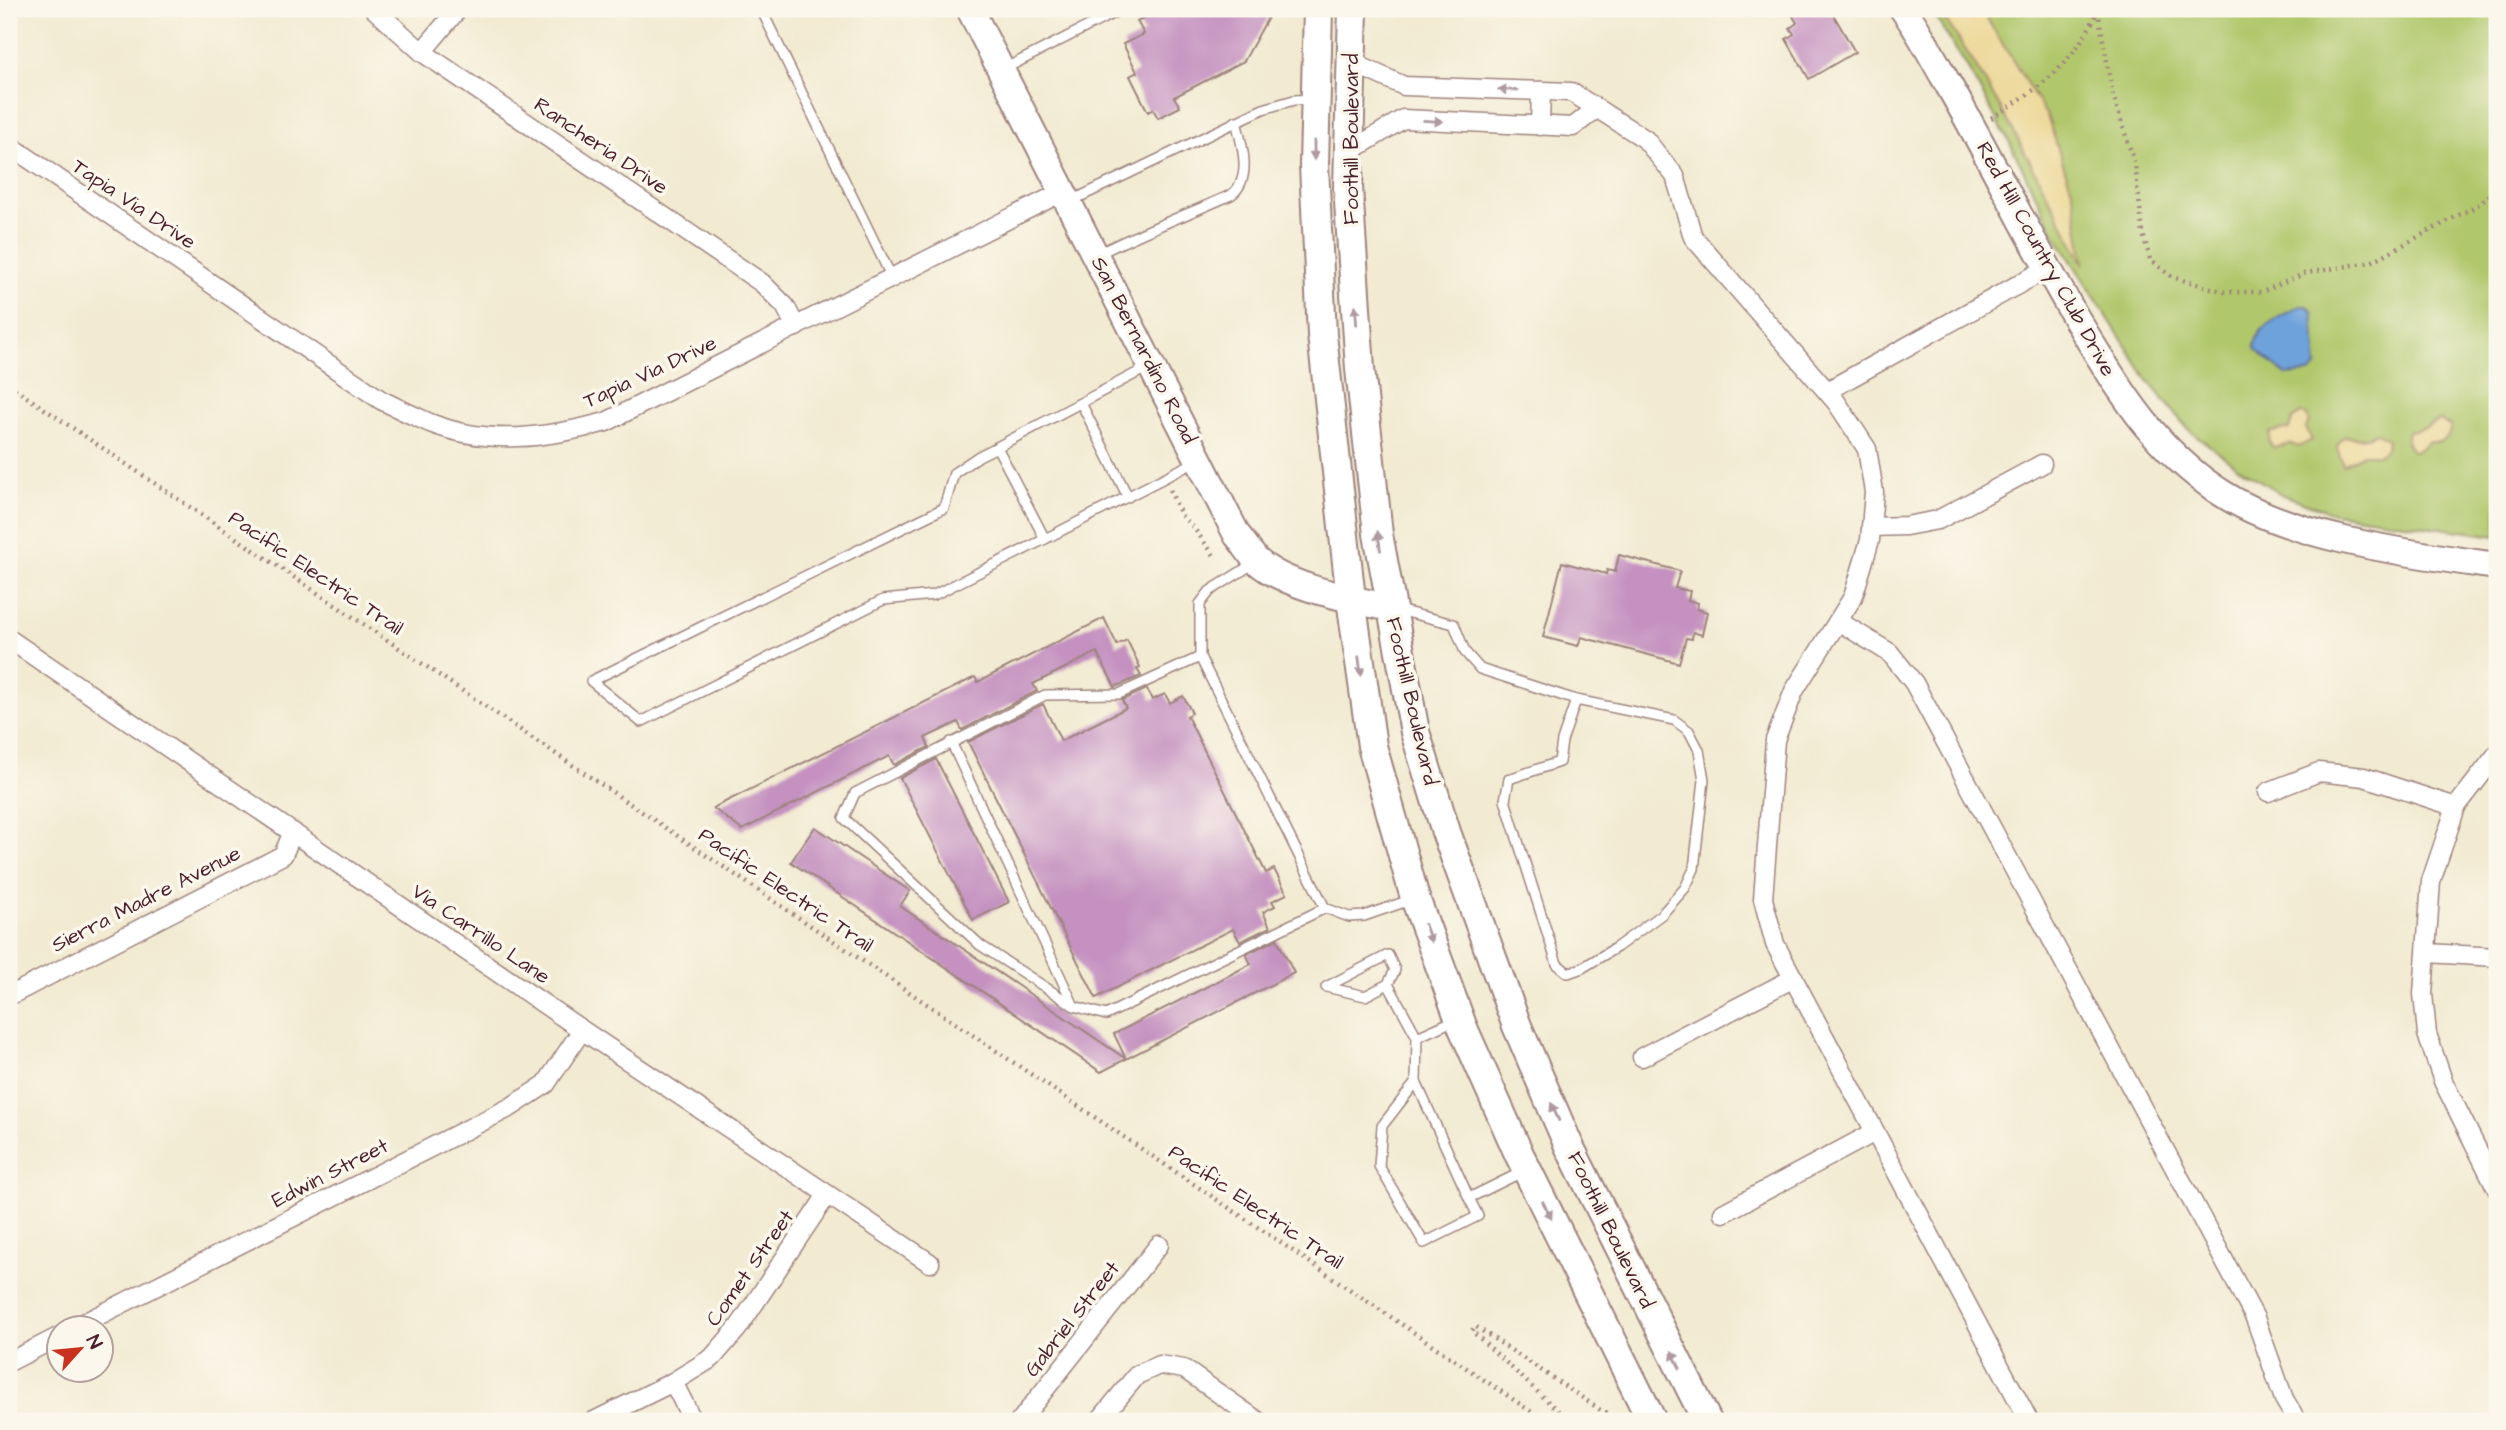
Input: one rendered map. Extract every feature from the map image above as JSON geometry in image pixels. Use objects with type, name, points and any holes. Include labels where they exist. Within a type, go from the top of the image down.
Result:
[{"type":"main road","name":"Foothill Boulevard","points":[[1318,9],[1314,165],[1322,335],[1351,598],[1372,746],[1415,898],[1460,1017],[1527,1170],[1652,1421]]},
{"type":"main road","name":"Foothill Boulevard","points":[[1353,9],[1348,187],[1360,369],[1378,534],[1415,732],[1455,857],[1517,1027],[1569,1146],[1707,1421]]},
{"type":"street","name":"Rancheria Drive","points":[[374,9],[422,52],[762,283],[785,306],[796,327]]},
{"type":"street","points":[[422,52],[458,9]]},
{"type":"street","name":"San Bernardino Road","points":[[970,9],[1237,535],[1257,561],[1301,584],[1390,608]]},
{"type":"street","name":"Red Hill Country Club Drive","points":[[1903,9],[1974,129],[2048,268],[2111,376],[2146,426],[2179,458],[2218,490],[2247,506],[2311,531],[2497,566]]},
{"type":"street","points":[[1351,62],[1404,86],[1572,92],[1645,139],[1675,176],[1693,237],[1827,391],[1867,449],[1874,492],[1870,540],[1853,597],[1794,691],[1775,740],[1763,899],[1775,944],[2029,1421]]},
{"type":"street","points":[[1403,120],[1404,86]]},
{"type":"street","points":[[1540,125],[1541,91]]},
{"type":"street","points":[[1349,152],[1403,120],[1573,127],[1595,109]]},
{"type":"street","name":"Tapia Via Drive","points":[[9,145],[381,400],[432,424],[480,436],[534,438],[606,422],[892,278],[1066,196]]},
{"type":"street","points":[[1827,391],[2048,268]]},
{"type":"street","points":[[1871,527],[1906,526],[1938,520],[2042,464]]},
{"type":"street","points":[[1838,621],[1890,653],[1914,683],[2255,1318],[2284,1399],[2297,1421]]},
{"type":"street","name":"Via Carrillo Lane","points":[[9,639],[582,1030],[930,1263]]},
{"type":"street","points":[[2497,754],[2456,807],[2431,881],[2423,993],[2427,1034],[2443,1081],[2497,1189]]},
{"type":"street","points":[[2268,792],[2319,772],[2364,777],[2456,807]]},
{"type":"street","name":"Sierra Madre Avenue","points":[[9,996],[283,855],[293,832]]},
{"type":"street","points":[[2427,953],[2497,957]]},
{"type":"street","points":[[1642,1057],[1794,978]]},
{"type":"street","name":"Edwin Street","points":[[102,1314],[511,1107],[546,1084],[582,1030]]},
{"type":"street","points":[[1723,1213],[1875,1132]]},
{"type":"street","name":"Comet Street","points":[[594,1421],[673,1382],[712,1358],[738,1328],[827,1195]]},
{"type":"street","name":"Gabriel Street","points":[[1020,1421],[1159,1245]]},
{"type":"street","points":[[9,1362],[46,1343]]},
{"type":"street","points":[[1100,1421],[1137,1375],[1159,1365],[1184,1369],[1258,1421]]},
{"type":"street","points":[[673,1382],[693,1421]]},
{"type":"lane","points":[[761,9],[892,278]]},
{"type":"lane","points":[[1001,70],[1122,9]]},
{"type":"lane","points":[[1066,196],[1263,109],[1294,100],[1315,99]]},
{"type":"lane","points":[[1096,255],[1136,234],[1152,230],[1239,189],[1243,180],[1243,147],[1236,121]]},
{"type":"lane","points":[[1152,365],[979,456],[954,473],[944,508],[591,681],[640,722],[883,600],[934,596],[1200,460]]},
{"type":"lane","points":[[1081,403],[1128,496]]},
{"type":"lane","points":[[998,447],[1045,538]]},
{"type":"lane","points":[[1257,561],[1218,585],[1200,604],[1200,657],[1325,908],[1349,917],[1364,916],[1415,898]]},
{"type":"lane","points":[[1390,608],[1454,624],[1465,652],[1479,669],[1576,700],[1674,720],[1689,731],[1699,750],[1704,780],[1694,869],[1685,888],[1662,914],[1582,968],[1568,973],[1557,964],[1505,800],[1509,779],[1559,762],[1562,741],[1576,700]]},
{"type":"lane","points":[[1200,657],[1119,694],[1045,695],[855,793],[844,817],[980,946],[1074,1006],[1105,1015],[1325,908]]},
{"type":"lane","points":[[950,742],[1074,1006]]},
{"type":"lane","points":[[1388,955],[1395,970],[1388,984],[1365,996],[1326,987],[1388,955]]},
{"type":"lane","points":[[1388,984],[1417,1037],[1416,1082],[1478,1216],[1424,1243],[1379,1167],[1382,1126],[1416,1082]]},
{"type":"lane","points":[[1417,1037],[1460,1017]]},
{"type":"lane","points":[[1469,1198],[1527,1170]]},
{"type":"path","points":[[1974,129],[2063,67],[2085,38],[2098,10]]},
{"type":"path","points":[[2098,10],[2113,96],[2135,164],[2143,234],[2150,259],[2172,277],[2225,292],[2262,292],[2306,273],[2371,262],[2478,205],[2497,189]]},
{"type":"path","name":"Pacific Electric Trail","points":[[9,384],[1545,1421]]},
{"type":"path","points":[[1169,490],[1181,515],[1216,558]]},
{"type":"path","points":[[1569,1421],[1472,1331],[1475,1326],[1611,1417],[1622,1421]]},
{"type":"green space","points":[[1930,9],[2497,9],[2497,536],[2333,513],[2283,495],[2235,465],[2188,429],[2149,382],[2056,237],[2011,145],[1966,65]]},
{"type":"sand","points":[[1938,9],[1981,9],[2047,116],[2073,193],[2084,264],[1997,102]]},
{"type":"sand","points":[[2301,414],[2307,415],[2309,421],[2306,428],[2312,440],[2299,447],[2291,444],[2273,448],[2269,442],[2270,432],[2289,429],[2292,420]]},
{"type":"sand","points":[[2440,420],[2451,426],[2448,437],[2440,442],[2428,442],[2417,451],[2411,450],[2406,442],[2408,431],[2424,428]]},
{"type":"sand","points":[[2377,433],[2387,439],[2386,449],[2379,454],[2363,454],[2343,465],[2337,448],[2341,439],[2348,436],[2361,438]]},
{"type":"water","points":[[2300,306],[2308,306],[2313,312],[2317,367],[2310,373],[2286,375],[2255,349],[2256,341],[2270,323]]},
{"type":"building","points":[[1161,9],[1270,14],[1244,61],[1174,97],[1180,107],[1158,118],[1153,109],[1148,112],[1130,76],[1137,72],[1123,44],[1144,34],[1137,21]]},
{"type":"building","points":[[1789,9],[1830,9],[1855,52],[1809,79],[1786,39],[1794,34],[1790,28],[1797,23]]},
{"type":"building","points":[[1619,555],[1680,571],[1675,588],[1690,591],[1688,600],[1698,603],[1697,609],[1707,612],[1702,635],[1693,632],[1692,639],[1686,638],[1679,663],[1581,637],[1578,646],[1543,637],[1562,562],[1606,574],[1607,570],[1615,572]]},
{"type":"building","points":[[1104,618],[1117,645],[1127,640],[1140,667],[1137,669],[1141,676],[1115,687],[1097,652],[1033,684],[1037,691],[962,730],[958,722],[925,738],[929,747],[894,765],[889,756],[742,830],[713,808],[975,677],[978,682]]},
{"type":"building","points":[[1147,689],[1152,700],[1165,694],[1170,703],[1183,696],[1192,713],[1187,716],[1266,873],[1274,869],[1287,894],[1272,901],[1275,906],[1263,912],[1270,927],[1240,942],[1233,929],[1096,998],[968,742],[1043,704],[1061,741],[1126,708],[1122,700]]},
{"type":"building","points":[[936,759],[1009,902],[973,920],[900,778]]},
{"type":"building","points":[[815,827],[910,891],[900,906],[1126,1059],[1101,1072],[791,862]]},
{"type":"building","points":[[1277,939],[1294,973],[1126,1059],[1114,1034],[1251,964],[1246,954]]}]
